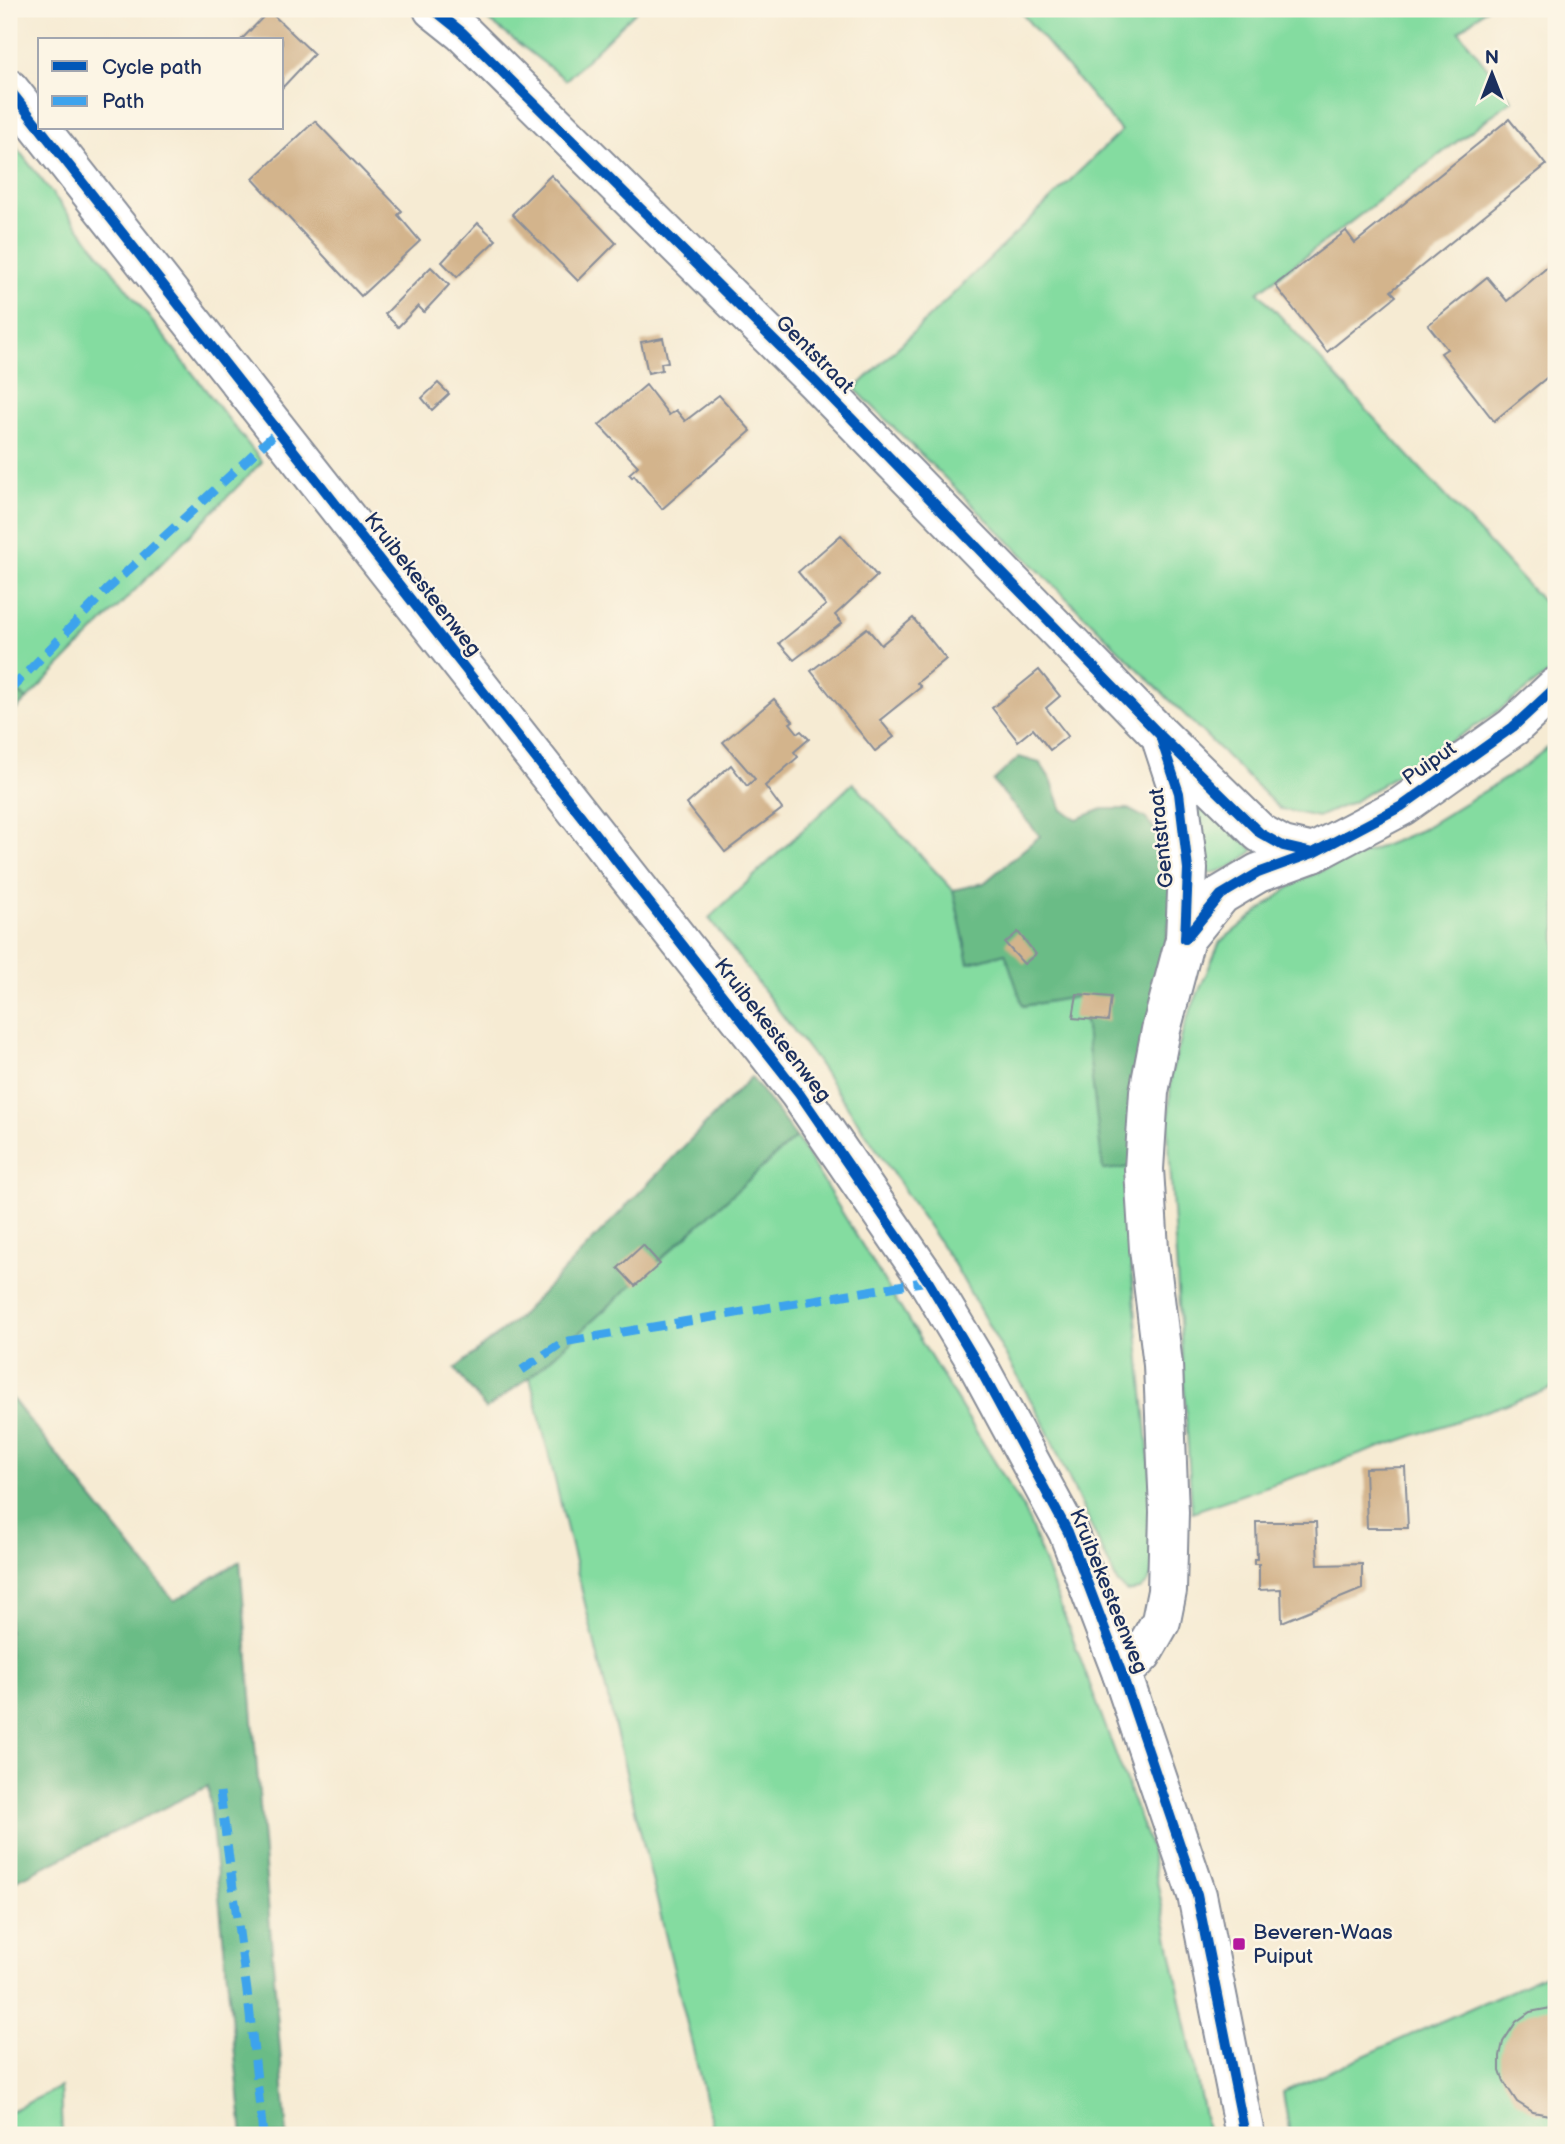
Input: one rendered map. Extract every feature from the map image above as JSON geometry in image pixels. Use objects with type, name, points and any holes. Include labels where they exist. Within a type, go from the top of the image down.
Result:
[{"type":"street","name":"Gentstraat","points":[[433,9],[463,33],[815,381],[1160,736],[1260,834],[1283,846],[1312,853]]},
{"type":"street","name":"Kruibekesteenweg","points":[[9,89],[38,126]]},
{"type":"street","name":"Kruibekesteenweg","points":[[41,130],[799,1093],[928,1281],[974,1358],[1068,1532],[1122,1674],[1197,1895],[1245,2135]]},
{"type":"street","name":"Puiput","points":[[1312,853],[1402,806],[1513,727],[1556,687]]},
{"type":"street","name":"Gentstraat","points":[[1160,736],[1179,793],[1188,869],[1185,939]]},
{"type":"street","name":"Kruibekesteenweg","points":[[1122,1674],[1142,1654],[1161,1621],[1169,1561],[1163,1365],[1149,1249],[1144,1169],[1149,1091],[1161,1030],[1185,939],[1221,895],[1258,873],[1312,853]]},
{"type":"green space","points":[[474,9],[638,9],[566,80]]},
{"type":"green space","points":[[1018,9],[1486,9],[1459,31],[1512,100],[1258,292],[1556,616],[1556,668],[1490,717],[1355,801],[1318,817],[1280,809],[855,389],[1121,131]]},
{"type":"green space","points":[[9,138],[262,462],[27,699],[9,683]]},
{"type":"green space","points":[[9,683],[27,699],[9,717]]},
{"type":"green space","points":[[1556,741],[1556,1387],[1192,1512],[1168,1131],[1171,1074],[1186,1021],[1220,942],[1299,880],[1419,831],[1519,770]]},
{"type":"green space","points":[[1019,757],[1040,763],[1051,780],[1062,810],[1077,819],[1103,809],[1128,809],[1145,818],[1171,847],[1176,878],[1132,1167],[1103,1170],[1082,996],[1023,1006],[1005,953],[969,963],[953,890],[984,883],[1040,836],[993,781]]},
{"type":"green space","points":[[853,783],[953,890],[969,963],[1005,953],[1082,996],[1104,1170],[1132,1167],[1130,1254],[1155,1520],[1155,1568],[1148,1583],[1140,1590],[1127,1592],[1118,1584],[1042,1420],[954,1264],[816,1060],[709,918]]},
{"type":"green space","points":[[1193,795],[1254,850],[1231,867],[1203,874]]},
{"type":"green space","points":[[751,1077],[796,1137],[530,1377],[486,1409],[455,1369],[518,1318]]},
{"type":"green space","points":[[796,1137],[1026,1513],[1150,1846],[1208,2135],[714,2135],[530,1377]]},
{"type":"green space","points":[[9,1395],[174,1601],[240,1561],[287,2135],[243,2135],[208,1786],[9,1884]]},
{"type":"green space","points":[[1556,1970],[1556,2135],[1290,2135],[1283,2092]]},
{"type":"green space","points":[[60,2087],[62,2135],[9,2135],[9,2112]]},
{"type":"building","points":[[269,11],[314,54],[284,86],[284,38],[243,38]]},
{"type":"building","points":[[1509,119],[1546,165],[1391,291],[1396,296],[1327,352],[1275,285],[1346,231],[1355,243]]},
{"type":"building","points":[[315,121],[402,211],[398,215],[420,241],[361,296],[253,179]]},
{"type":"building","points":[[551,175],[616,243],[578,281],[512,214]]},
{"type":"building","points":[[478,223],[496,240],[457,277],[442,262]]},
{"type":"building","points":[[1556,260],[1556,370],[1494,421],[1441,353],[1447,349],[1428,325],[1487,277],[1507,301]]},
{"type":"building","points":[[431,267],[449,285],[424,312],[418,306],[398,327],[385,314]]},
{"type":"building","points":[[663,338],[668,362],[661,363],[662,370],[648,373],[641,342]]},
{"type":"building","points":[[438,383],[449,394],[432,410],[422,398]]},
{"type":"building","points":[[646,385],[669,415],[676,410],[685,421],[719,395],[751,431],[662,509],[634,475],[632,477],[629,474],[638,466],[599,425]]},
{"type":"building","points":[[841,535],[877,576],[835,615],[842,623],[794,660],[779,643],[826,605],[798,572]]},
{"type":"building","points":[[913,618],[946,659],[917,683],[921,687],[880,720],[894,737],[875,751],[811,671],[867,628],[881,645]]},
{"type":"building","points":[[1039,670],[1060,696],[1046,708],[1068,736],[1050,750],[1033,729],[1018,741],[992,708]]},
{"type":"building","points":[[774,699],[793,721],[790,723],[798,733],[801,731],[809,739],[794,752],[798,757],[765,786],[782,809],[725,852],[687,804],[731,765],[747,786],[755,779],[723,742]]},
{"type":"building","points":[[1018,932],[1036,954],[1024,964],[1005,943]]},
{"type":"building","points":[[1077,994],[1111,997],[1108,1021],[1073,1018]]},
{"type":"building","points":[[643,1245],[660,1264],[635,1286],[618,1268]]},
{"type":"building","points":[[1405,1467],[1408,1528],[1367,1528],[1365,1468]]},
{"type":"building","points":[[1256,1522],[1316,1522],[1318,1565],[1362,1564],[1362,1589],[1282,1622],[1281,1589],[1259,1590],[1259,1564],[1254,1564],[1254,1559],[1257,1559]]},
{"type":"building","points":[[1556,2007],[1556,2115],[1549,2115],[1533,2112],[1517,2102],[1504,2082],[1500,2071],[1500,2056],[1503,2042],[1516,2022],[1530,2012]]},
{"type":"marked path","points":[[9,691],[108,589],[278,431]]},
{"type":"marked path","points":[[522,1370],[563,1342],[928,1281]]},
{"type":"marked path","points":[[220,1792],[249,2006],[263,2135]]},
{"type":"cycle path","points":[[433,9],[463,33],[815,381],[1160,735],[1260,833],[1283,846],[1313,853]]},
{"type":"cycle path","points":[[9,89],[38,126]]},
{"type":"cycle path","points":[[41,130],[799,1093],[928,1281],[974,1358],[1068,1532],[1122,1674],[1197,1895],[1245,2135]]},
{"type":"cycle path","points":[[1185,939],[1221,895],[1258,873],[1313,853],[1402,806],[1513,727],[1556,687]]},
{"type":"cycle path","points":[[1161,739],[1179,793],[1188,869],[1185,939]]},
{"type":"place","name":"Beveren-Waas Puiput","points":[[1239,1944]]}]
